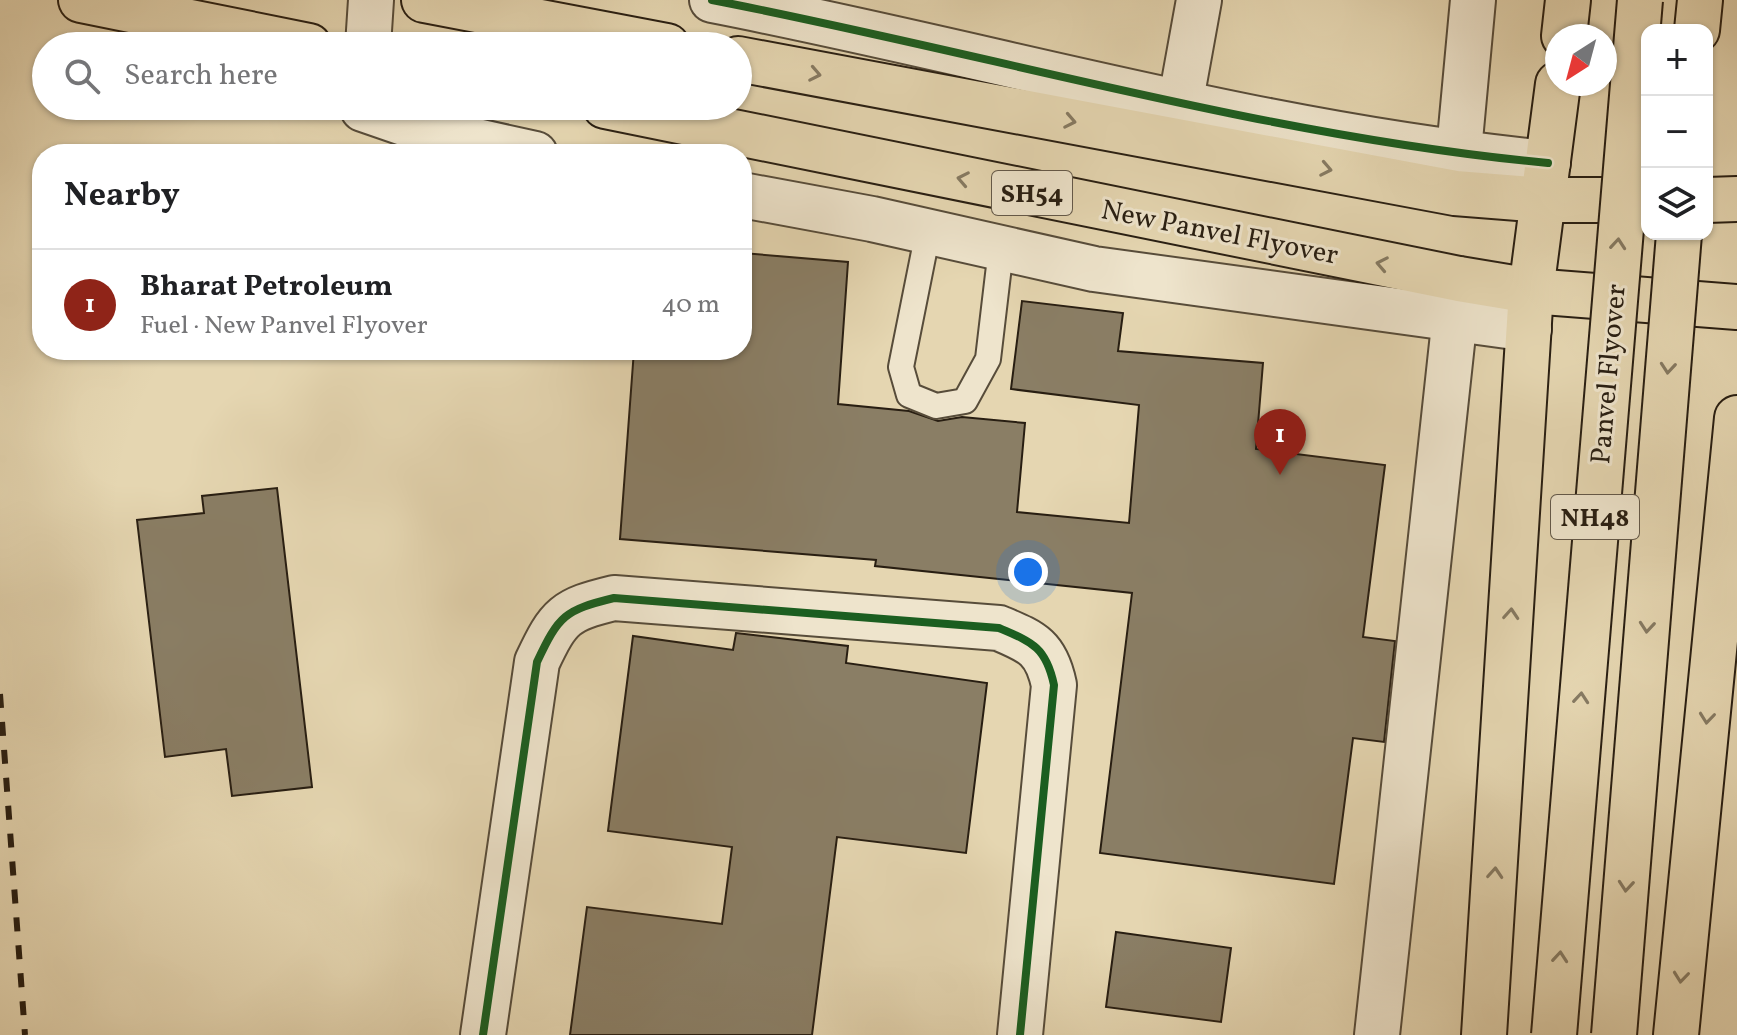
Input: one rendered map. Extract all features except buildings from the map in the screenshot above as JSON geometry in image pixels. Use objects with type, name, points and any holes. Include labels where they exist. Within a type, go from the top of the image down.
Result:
[{"type":"main road","points":[[81,0],[240,32]]},
{"type":"main road","points":[[424,0],[592,32]]},
{"type":"main road","name":"Panvel Flyover","points":[[1554,1035],[1606,374],[1640,0]]},
{"type":"main road","points":[[1698,24],[1700,0]]},
{"type":"main road","points":[[752,61],[1458,174],[1546,181],[1641,199]]},
{"type":"main road","points":[[1484,1035],[1530,310],[1557,96]]},
{"type":"main road","name":"New Panvel Flyover","points":[[667,120],[1457,299]]},
{"type":"main road","points":[[1713,200],[1737,199]]},
{"type":"main road","name":"NH48","points":[[1614,1035],[1679,240]]},
{"type":"main road","points":[[1530,310],[1737,307]]},
{"type":"main road","points":[[1676,1035],[1737,418]]},
{"type":"street","points":[[369,32],[371,0]]},
{"type":"street","points":[[712,0],[756,4],[1458,174],[1473,0]]},
{"type":"street","points":[[1180,105],[1199,0]]},
{"type":"street","points":[[395,120],[490,144]]},
{"type":"street","points":[[752,197],[1094,269],[1457,299],[1530,310]]},
{"type":"street","points":[[1377,1035],[1457,299]]},
{"type":"street","points":[[483,1035],[537,662],[552,630],[574,608],[614,598],[999,628],[1031,641],[1049,661],[1054,685],[1020,1035]]},
{"type":"lane","points":[[928,232],[901,367],[909,395],[936,406],[965,401],[988,359],[1001,249]]},
{"type":"railway","points":[[0,694],[25,1035]]},
{"type":"cycle path","points":[[712,0],[1232,114],[1337,134],[1548,163]]},
{"type":"cycle path","points":[[483,1035],[537,662],[551,634],[565,617],[584,606],[614,598],[999,628],[1029,642],[1042,654],[1054,685],[1020,1035]]},
{"type":"place","name":"Bharat Petroleum","points":[[1280,475]]}]
